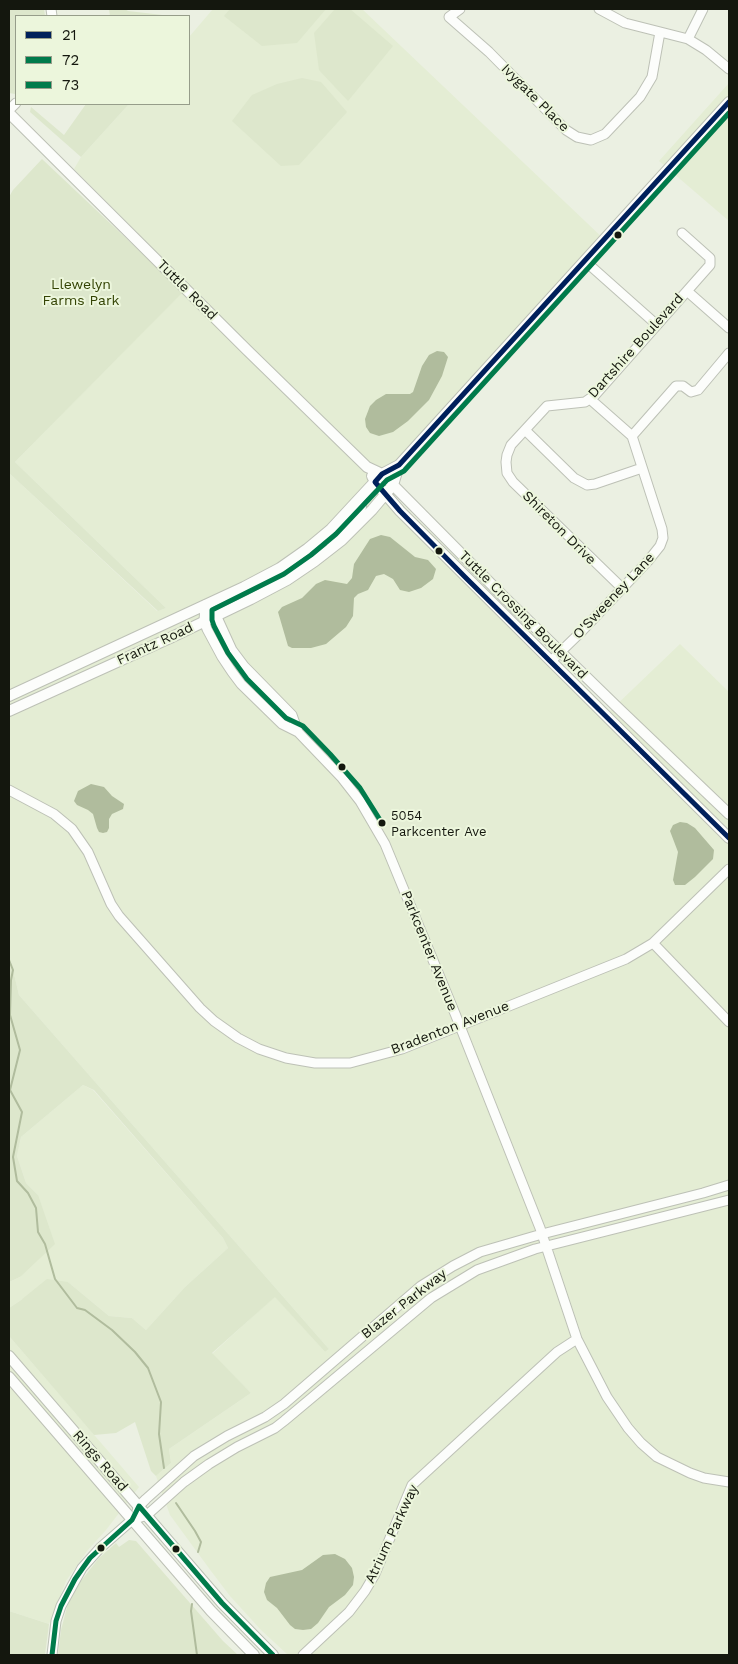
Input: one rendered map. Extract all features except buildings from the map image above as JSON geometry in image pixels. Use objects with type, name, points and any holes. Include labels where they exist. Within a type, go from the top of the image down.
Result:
[{"type":"main road","name":"Frantz Road","points":[[9,696],[205,605],[280,568],[306,550],[378,481],[399,465],[729,102]]},
{"type":"main road","name":"Tuttle Road","points":[[9,111],[247,350],[367,467]]},
{"type":"main road","name":"Frantz Road","points":[[9,711],[251,599],[287,580],[342,540],[393,485],[399,465]]},
{"type":"main road","name":"Tuttle Crossing Boulevard","points":[[367,467],[378,481],[385,495],[465,577],[729,838]]},
{"type":"main road","name":"Tuttle Crossing Boulevard","points":[[378,481],[393,485],[560,652],[729,814]]},
{"type":"main road","points":[[320,557],[378,481]]},
{"type":"main road","name":"Rings Road","points":[[9,1356],[222,1602],[273,1655]]},
{"type":"main road","name":"Rings Road","points":[[9,1376],[211,1611],[254,1655]]},
{"type":"street","name":"Ivygate Place","points":[[460,9],[449,18],[489,52],[566,130],[576,137],[591,140],[605,134],[640,97],[652,77],[660,32]]},
{"type":"street","points":[[598,9],[639,28],[688,40],[706,50],[729,68]]},
{"type":"street","points":[[688,40],[702,9]]},
{"type":"street","name":"Dartshire Boulevard","points":[[506,462],[511,446],[547,406],[578,404],[590,399],[710,265],[711,260],[682,233]]},
{"type":"street","points":[[584,261],[657,325]]},
{"type":"street","points":[[687,291],[729,328]]},
{"type":"street","points":[[590,399],[632,436],[676,386],[683,386],[691,392],[698,390],[729,353]]},
{"type":"street","points":[[525,430],[574,478],[587,485],[642,468]]},
{"type":"street","name":"O'Sweeney Lane","points":[[551,661],[622,588],[660,546],[663,538],[662,529],[632,436]]},
{"type":"street","name":"Shireton Drive","points":[[506,462],[507,473],[513,482],[622,588]]},
{"type":"street","points":[[204,621],[205,605]]},
{"type":"street","name":"Parkcenter Avenue","points":[[205,605],[216,615],[232,650],[244,666],[292,715],[298,732]]},
{"type":"street","name":"Parkcenter Avenue","points":[[204,621],[222,657],[241,684],[282,724],[298,732],[342,778],[360,801],[376,827],[400,878],[547,1246],[564,1304],[577,1339],[607,1397],[628,1428],[657,1457],[704,1478],[729,1482]]},
{"type":"street","name":"Bradenton Avenue","points":[[9,790],[54,814],[72,829],[88,852],[119,916],[200,1008],[214,1021],[238,1038],[259,1049],[286,1058],[315,1063],[350,1063],[402,1049],[626,959],[653,943],[729,868]]},
{"type":"street","points":[[653,943],[729,1022]]},
{"type":"street","name":"Blazer Parkway","points":[[52,1655],[56,1621],[75,1579],[90,1558],[132,1520],[139,1506],[203,1450],[265,1417],[284,1404],[429,1281],[480,1252],[729,1185]]},
{"type":"street","name":"Blazer Parkway","points":[[132,1520],[147,1515],[184,1482],[209,1464],[237,1446],[275,1428],[431,1298],[477,1270],[547,1246],[729,1200]]},
{"type":"street","name":"Atrium Parkway","points":[[303,1655],[349,1612],[365,1591],[375,1574],[412,1485],[557,1352],[577,1339]]},
{"type":"shaded area","points":[[213,9],[362,9],[607,242],[384,486],[610,711],[680,644],[729,692],[729,1655],[288,1655],[261,1630],[230,1596],[211,1571],[170,1515],[156,1476],[171,1463],[169,1449],[251,1393],[212,1354],[275,1296],[325,1352],[329,1349],[19,995],[9,953],[9,473],[157,611],[166,608],[15,462],[189,285],[74,169],[81,157],[128,105],[190,105],[190,36]]},
{"type":"shaded area","points":[[729,83],[729,221],[659,161]]},
{"type":"shaded area","points":[[437,351],[444,352],[448,357],[442,376],[429,400],[408,421],[393,432],[379,436],[370,433],[366,427],[365,419],[370,406],[386,394],[410,394],[413,392],[422,366],[429,355]]},
{"type":"shaded area","points":[[381,535],[390,537],[415,557],[428,560],[436,569],[433,579],[421,588],[409,592],[400,590],[393,579],[384,574],[376,576],[368,590],[354,598],[353,616],[346,627],[326,644],[311,648],[292,648],[288,646],[278,612],[282,607],[302,598],[316,584],[325,580],[347,584],[352,578],[354,564],[370,539]]},
{"type":"shaded area","points":[[91,784],[104,787],[112,796],[124,804],[123,809],[112,814],[109,819],[107,832],[99,832],[93,814],[77,805],[74,801],[78,791]]},
{"type":"shaded area","points":[[680,822],[687,823],[695,828],[714,850],[713,859],[695,877],[685,885],[675,885],[673,880],[678,852],[670,831],[673,825]]},
{"type":"shaded area","points":[[83,1085],[93,1090],[223,1238],[228,1248],[185,1287],[146,1330],[132,1318],[109,1316],[68,1282],[21,1300],[9,1308],[9,1282],[20,1277],[38,1195],[26,1183],[17,1156],[21,1137]]},
{"type":"shaded area","points":[[9,1336],[139,1487],[106,1530],[87,1551],[66,1581],[49,1624],[9,1611]]},
{"type":"shaded area","points":[[335,1554],[345,1559],[352,1568],[353,1585],[345,1595],[329,1607],[318,1623],[311,1629],[295,1629],[277,1608],[267,1600],[264,1592],[266,1583],[270,1577],[302,1570],[323,1555]]},
{"type":"green space","points":[[9,9],[44,9],[45,15],[15,15],[15,94],[9,93]]},
{"type":"green space","points":[[109,9],[125,9],[162,15],[110,15]]},
{"type":"green space","points":[[230,9],[326,9],[297,43],[262,46],[224,16]]},
{"type":"green space","points":[[335,9],[350,9],[393,46],[348,101],[319,70],[314,33]]},
{"type":"green space","points":[[302,78],[321,82],[347,112],[299,165],[281,166],[232,121],[252,95],[277,84]]},
{"type":"green space","points":[[85,105],[128,105],[81,157],[30,112],[31,107],[64,135]]},
{"type":"green space","name":"Llewelyn Farms Park","points":[[42,159],[183,292],[15,462],[166,608],[158,611],[9,473],[9,197],[13,190]]},
{"type":"green space","points":[[9,953],[19,995],[329,1349],[325,1352],[275,1297],[212,1353],[251,1393],[169,1449],[171,1463],[156,1476],[151,1471],[135,1422],[116,1433],[94,1435],[9,1336],[9,1308],[47,1279],[68,1282],[109,1316],[132,1318],[146,1330],[185,1287],[228,1248],[223,1238],[94,1090],[83,1085],[21,1137],[17,1156],[26,1183],[38,1195],[55,1244],[20,1277],[9,1282]]},
{"type":"green space","points":[[129,1540],[136,1541],[223,1641],[238,1655],[58,1655],[61,1630],[67,1607],[77,1586],[99,1558],[116,1543],[119,1547]]},
{"type":"green space","points":[[9,1611],[49,1624],[45,1655],[9,1655]]},
{"type":"waterway","points":[[9,960],[13,970],[10,1015],[20,1050],[10,1090],[22,1112],[13,1157],[17,1181],[28,1193],[36,1208],[38,1232],[45,1244],[55,1279],[77,1308],[85,1310],[112,1330],[135,1352],[148,1368],[161,1402],[159,1434],[164,1468]]},
{"type":"waterway","points":[[176,1503],[201,1542],[198,1552]]},
{"type":"waterway","points":[[192,1604],[191,1611],[197,1655]]},
{"type":"transit line","name":"21","points":[[729,102],[399,465],[382,474],[375,482],[400,511],[465,577],[729,838]]},
{"type":"transit line","name":"72","points":[[382,823],[360,788],[330,754],[303,726],[286,718],[247,679],[228,653],[214,626],[212,610],[284,574],[311,555],[336,534],[387,480],[404,471],[729,113]]},
{"type":"transit line","name":"73","points":[[52,1655],[56,1621],[61,1606],[75,1579],[90,1558],[132,1520],[139,1506],[222,1603],[273,1655]]},
{"type":"place","name":"5054 Parkcenter Ave","points":[[382,823]]}]
